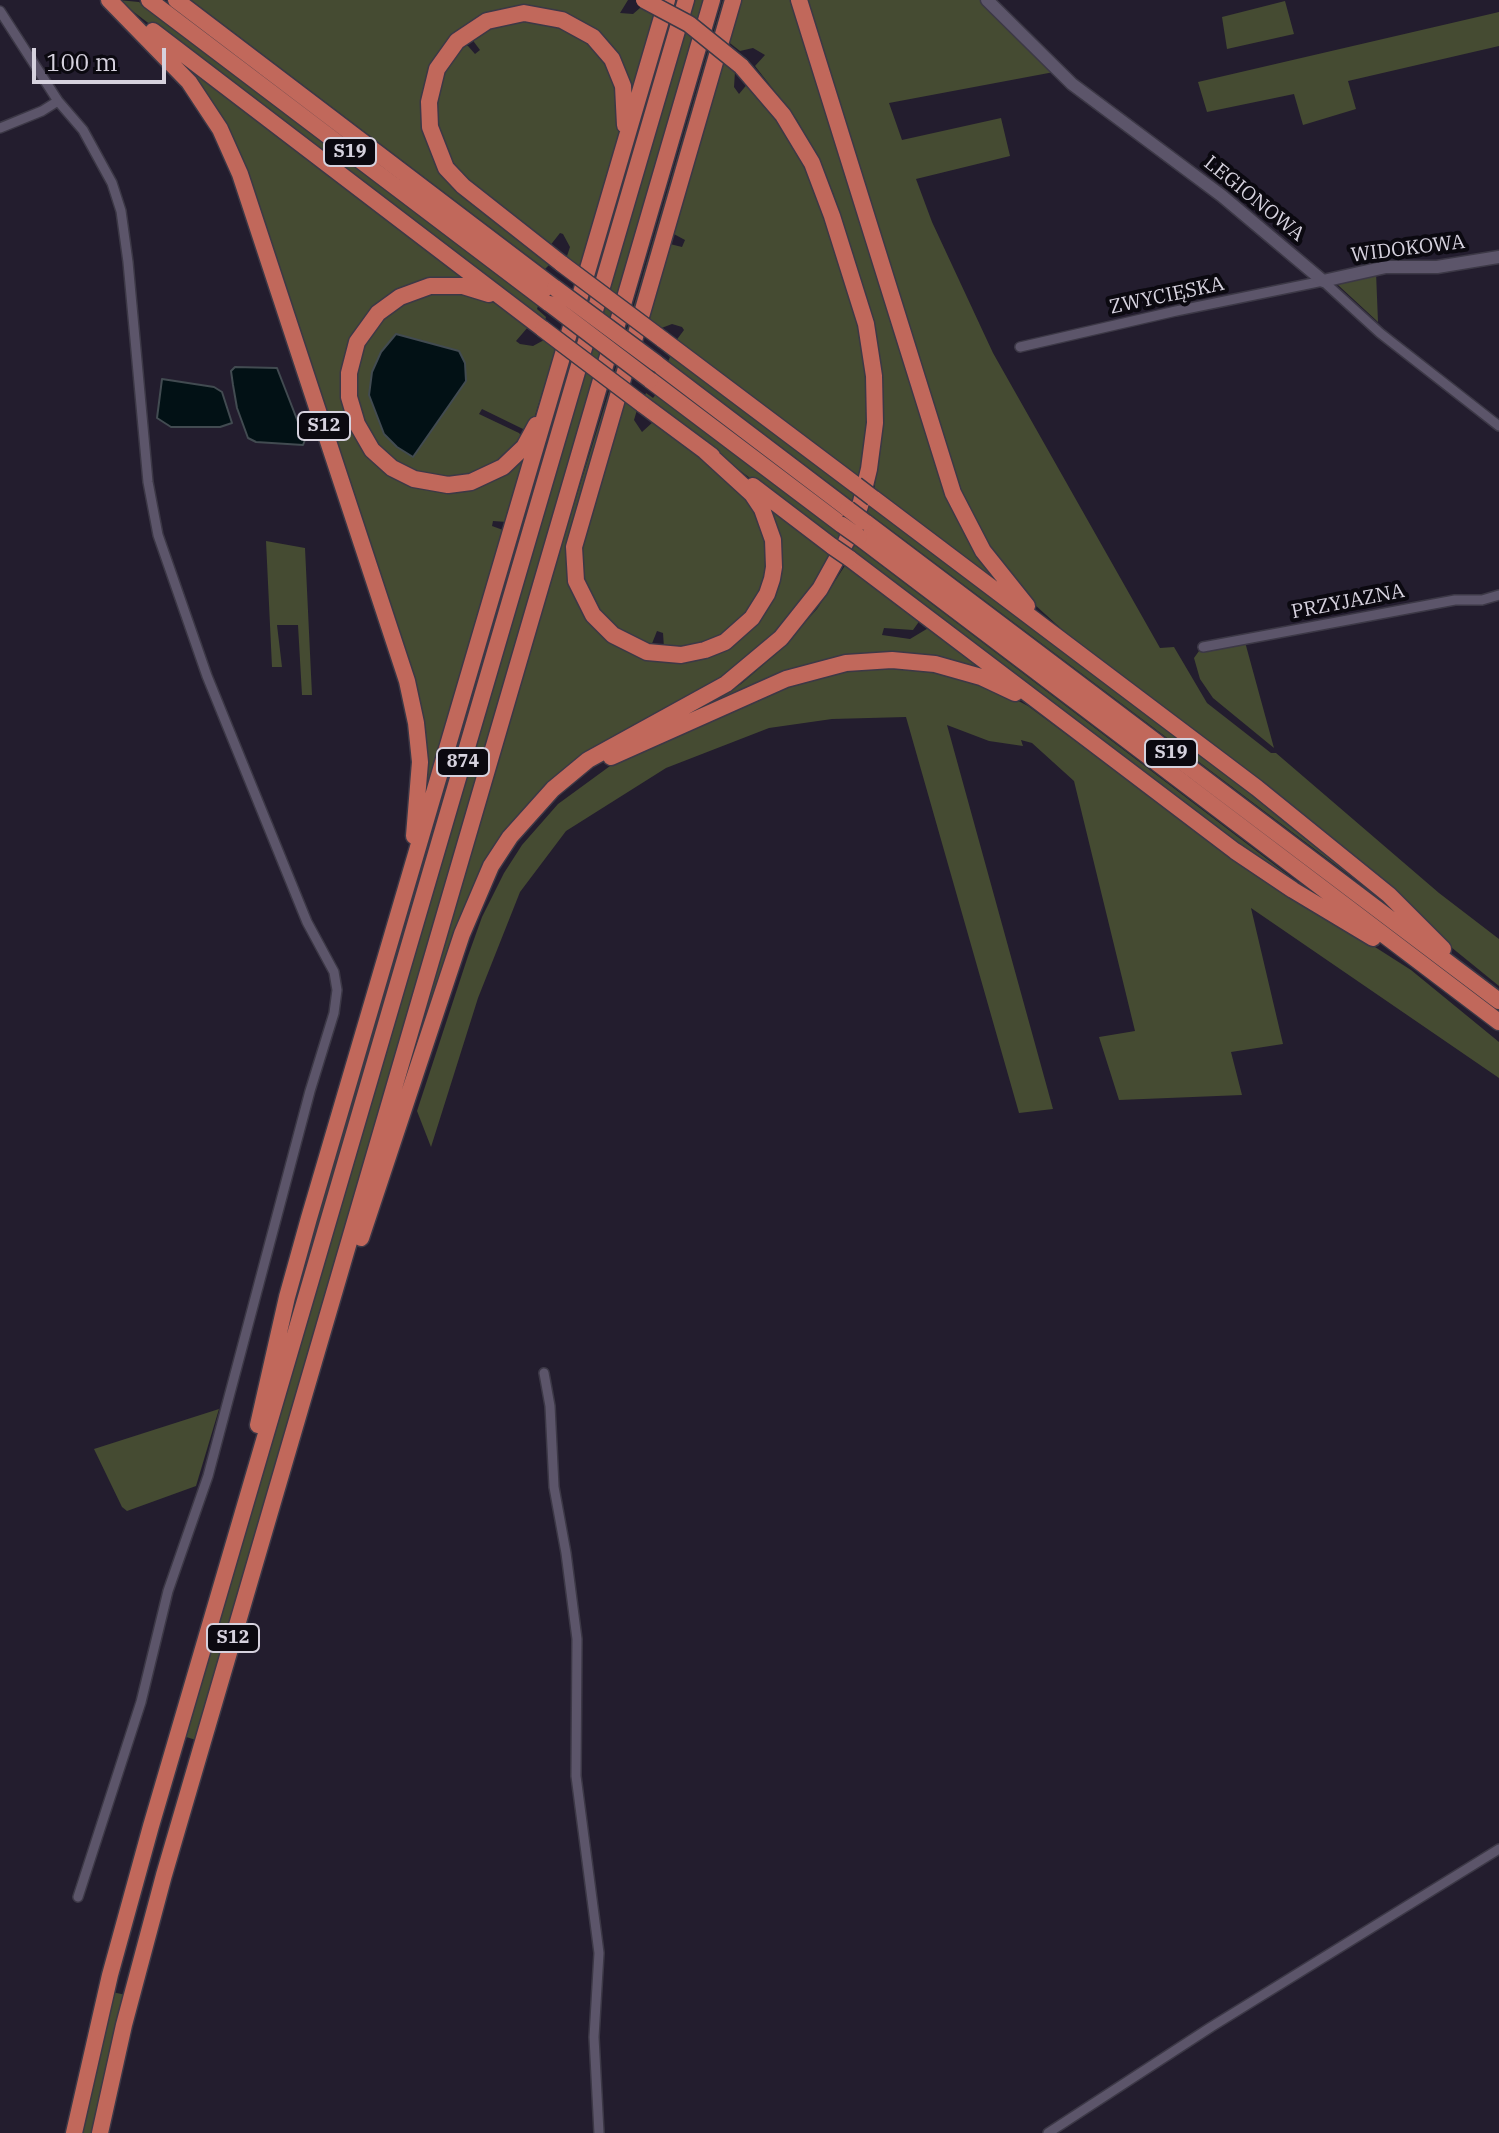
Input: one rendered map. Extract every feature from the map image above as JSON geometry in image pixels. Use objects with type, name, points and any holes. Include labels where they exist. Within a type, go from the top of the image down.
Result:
[{"type":"highway","points":[[109,0],[1268,874],[1437,975]]},
{"type":"highway","name":"S12","points":[[74,2133],[117,1948],[238,1524],[287,1297],[404,896],[420,784],[416,723],[407,681],[233,156],[215,119],[189,82],[171,60],[109,0]]},
{"type":"highway","name":"S19","points":[[149,0],[553,296]]},
{"type":"highway","name":"S19","points":[[176,0],[553,296],[862,530],[1499,1022]]},
{"type":"highway","points":[[319,1344],[338,1309],[474,902],[491,866],[514,833],[553,789],[588,760],[726,684],[781,638],[814,598],[836,563],[863,495],[872,456],[875,398],[872,355],[861,306],[824,193],[806,152],[776,104],[741,66],[689,24],[644,0]]},
{"type":"highway","points":[[404,896],[667,0]]},
{"type":"highway","name":"874","points":[[238,1524],[686,0]]},
{"type":"highway","name":"874","points":[[319,1344],[712,0]]},
{"type":"highway","points":[[705,451],[752,494],[762,509],[773,540],[772,579],[752,618],[725,642],[681,655],[647,652],[613,635],[593,615],[576,581],[574,547],[733,0]]},
{"type":"highway","points":[[799,0],[953,493],[973,535],[999,573],[1026,605],[1073,647]]},
{"type":"highway","points":[[619,168],[626,119],[623,86],[612,59],[583,30],[549,16],[510,15],[487,21],[468,32],[445,56],[431,91],[429,113],[434,142],[446,168],[463,186],[1257,788],[1398,904],[1477,985]]},
{"type":"highway","points":[[515,308],[477,289],[442,285],[410,292],[383,308],[362,333],[354,352],[348,386],[357,424],[372,450],[403,473],[437,484],[471,482],[491,474],[515,458],[531,436],[554,387]]},
{"type":"highway","name":"S19","points":[[862,530],[1499,1001]]},
{"type":"highway","points":[[514,833],[551,800],[611,757],[786,679],[833,665],[892,660],[947,666],[1001,686],[1068,724]]},
{"type":"highway","name":"S12","points":[[100,2133],[124,2025],[164,1875],[319,1344]]},
{"type":"street","name":"LEGIONOWA","points":[[987,0],[1072,84],[1222,196],[1392,343],[1499,426]]},
{"type":"street","points":[[0,11],[58,101],[83,130],[102,161],[121,211],[148,482],[158,535],[207,676],[307,922],[331,963],[337,990],[334,1013],[310,1091],[208,1476],[168,1591],[141,1702],[78,1897]]},
{"type":"street","points":[[0,128],[58,101]]},
{"type":"street","name":"WIDOKOWA","points":[[1323,281],[1386,267],[1437,267],[1499,257]]},
{"type":"street","name":"ZWYCIĘSKA","points":[[1020,347],[1323,281]]},
{"type":"street","name":"PRZYJAZNA","points":[[1203,647],[1455,600],[1482,600],[1499,595]]},
{"type":"street","points":[[544,1373],[550,1406],[554,1487],[577,1639],[576,1776],[599,1953],[594,2037],[599,2133]]},
{"type":"street","points":[[1048,2133],[1211,2027],[1499,1849]]},
{"type":"green space","points":[[118,0],[139,2],[538,306],[537,309],[546,317],[544,324]]},
{"type":"green space","points":[[191,0],[628,0],[620,13],[633,14],[640,8],[657,16],[632,104],[616,58],[523,8],[443,51],[430,146],[561,268],[559,272],[549,265],[545,269]]},
{"type":"green space","points":[[691,0],[708,0],[196,1740],[183,1736]]},
{"type":"green space","points":[[723,0],[729,0],[569,550],[614,641],[704,655],[769,598],[765,501],[834,555],[790,619],[751,659],[690,699],[616,735],[579,760],[517,819],[393,1122],[538,620],[607,398]]},
{"type":"green space","points":[[738,0],[796,0],[938,463],[1010,596],[874,493],[883,407],[874,320],[822,166],[797,120],[755,66],[765,55],[753,48],[740,51],[726,40]]},
{"type":"green space","points":[[806,0],[980,0],[1054,72],[889,103],[902,140],[1001,118],[1010,156],[916,179],[932,222],[993,353],[1160,648],[1174,647],[1207,703],[1271,753],[1276,753],[1439,893],[1499,939],[1499,986],[1078,644],[1034,604],[1003,568],[980,533],[961,493]]},
{"type":"green space","points":[[1285,1],[1294,34],[1227,49],[1222,17]]},
{"type":"green space","points":[[1499,12],[1499,46],[1348,81],[1356,109],[1303,125],[1294,94],[1207,112],[1198,82]]},
{"type":"green space","points":[[518,18],[576,31],[602,54],[617,84],[622,116],[619,132],[580,269],[566,259],[570,247],[563,234],[560,233],[549,247],[465,182],[440,143],[434,113],[443,71],[462,45],[468,46],[475,54],[480,50],[474,42],[474,35]]},
{"type":"green space","points":[[663,38],[568,374],[504,580],[458,749],[283,1347],[288,1316]]},
{"type":"green space","points":[[177,56],[477,284],[399,292],[346,365],[364,446],[444,489],[529,449],[507,522],[493,521],[492,526],[503,530],[424,810],[425,764],[224,124]]},
{"type":"green space","points":[[720,58],[735,72],[734,87],[739,94],[749,82],[760,94],[804,163],[824,212],[864,345],[869,412],[862,474],[859,474],[858,481],[675,342],[684,330],[682,327],[672,324],[659,329],[644,318],[670,244],[682,247],[685,240],[672,233]]},
{"type":"green space","points":[[1376,272],[1378,322],[1338,285]]},
{"type":"green space","points":[[451,291],[482,297],[528,327],[516,341],[520,344],[533,346],[544,340],[556,349],[532,425],[523,429],[482,409],[479,414],[519,433],[522,443],[486,470],[454,479],[426,476],[397,464],[373,442],[357,409],[354,374],[370,331],[377,321],[415,296]]},
{"type":"green space","points":[[661,342],[1335,855],[1414,924],[668,362],[670,357],[659,348]]},
{"type":"green space","points":[[646,393],[653,398],[656,394],[1334,910],[1266,868],[644,398]]},
{"type":"green space","points":[[622,398],[637,410],[634,420],[642,432],[653,422],[729,479],[754,507],[766,535],[768,556],[765,576],[760,595],[751,611],[727,634],[697,647],[664,648],[663,633],[657,631],[651,646],[618,631],[594,605],[583,579],[581,541]]},
{"type":"green space","points":[[266,541],[305,548],[312,695],[302,695],[298,625],[277,625],[282,667],[272,667]]},
{"type":"green space","points":[[846,564],[918,618],[913,630],[884,628],[882,635],[910,639],[930,627],[998,678],[881,656],[687,716],[741,684],[778,652],[817,609]]},
{"type":"green space","points":[[1245,642],[1274,748],[1213,698],[1200,679],[1194,658],[1199,651]]},
{"type":"green space","points":[[917,666],[996,689],[1028,706],[1220,848],[1411,970],[1499,1042],[1499,1078],[1251,908],[1283,1044],[1231,1052],[1242,1095],[1119,1100],[1099,1037],[1135,1031],[1074,781],[1032,743],[1021,740],[1023,746],[989,741],[947,725],[1053,1109],[1019,1113],[906,717],[832,719],[769,728],[666,768],[566,831],[520,892],[478,998],[431,1147],[417,1111],[482,917],[522,845],[558,804],[621,758],[781,687],[842,669]]},
{"type":"green space","points":[[219,1409],[196,1486],[127,1511],[122,1507],[94,1449]]},
{"type":"green space","points":[[112,1992],[126,1995],[96,2133],[81,2133]]},
{"type":"shaded area","points":[[396,334],[459,351],[465,363],[466,381],[413,457],[384,434],[369,395],[372,372],[381,352]]},
{"type":"shaded area","points":[[235,367],[277,368],[305,440],[303,445],[256,442],[248,438],[237,408],[231,371]]},
{"type":"shaded area","points":[[162,379],[214,387],[222,392],[232,423],[220,427],[171,427],[157,418]]}]
